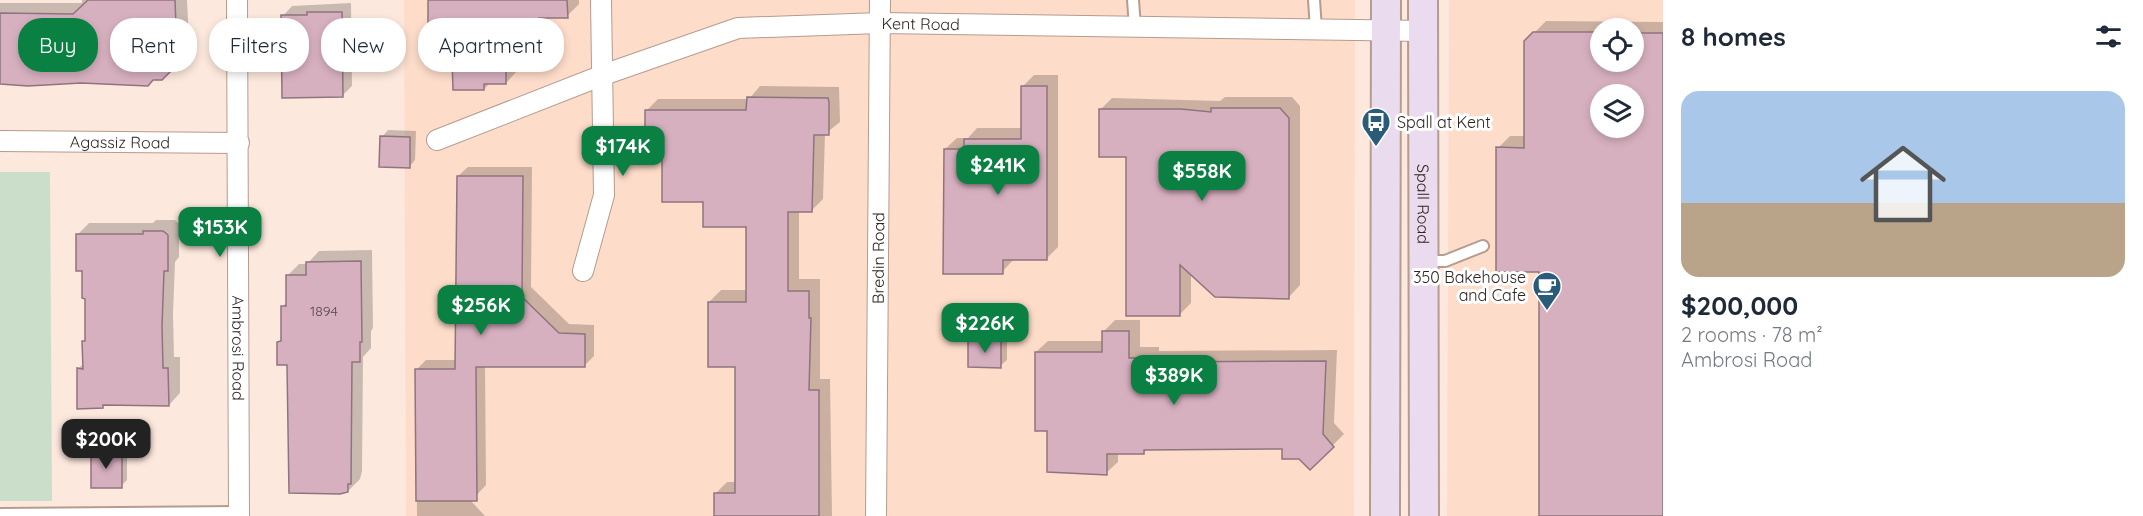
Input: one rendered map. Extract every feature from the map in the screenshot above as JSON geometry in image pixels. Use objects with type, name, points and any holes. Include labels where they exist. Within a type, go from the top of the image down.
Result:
[{"type":"main road","points":[[1385,516],[1386,0]]},
{"type":"main road","name":"Spall Road","points":[[1423,0],[1424,516]]},
{"type":"street","name":"Ambrosi Road","points":[[237,0],[239,514]]},
{"type":"street","points":[[584,271],[604,195],[601,0]]},
{"type":"street","name":"Bredin Road","points":[[876,516],[880,0]]},
{"type":"street","name":"Kent Road","points":[[437,140],[603,75],[738,28],[880,23],[1424,31]]},
{"type":"street","name":"Agassiz Road","points":[[0,141],[239,143]]},
{"type":"lane","points":[[1133,0],[1135,27]]},
{"type":"lane","points":[[1314,0],[1316,29]]},
{"type":"lane","points":[[1425,261],[1445,261],[1483,246]]},
{"type":"lane","points":[[0,514],[239,514]]},
{"type":"shaded area","points":[[404,0],[1355,0],[1354,516],[406,516],[406,18],[404,18]]},
{"type":"shaded area","points":[[1449,0],[1663,0],[1663,516],[1447,516]]},
{"type":"green space","points":[[0,172],[50,172],[52,501],[0,501]]},
{"type":"building","points":[[88,0],[175,0],[176,18],[110,18],[110,72],[170,72],[162,80],[153,80],[148,86],[81,83],[28,86],[0,84],[0,13],[73,14]]},
{"type":"building","points":[[428,0],[567,0],[568,18],[428,18]]},
{"type":"building","points":[[307,12],[342,12],[342,18],[321,18],[321,72],[343,72],[343,97],[282,98],[282,72],[309,72],[309,18],[281,18],[281,15],[307,15]]},
{"type":"building","points":[[1533,32],[1590,32],[1590,72],[1644,72],[1644,33],[1663,33],[1663,516],[1539,516],[1539,272],[1496,272],[1496,147],[1524,148],[1524,41]]},
{"type":"building","points":[[452,72],[506,72],[506,84],[484,84],[484,90],[453,90]]},
{"type":"building","points":[[1021,86],[1047,86],[1047,260],[1003,260],[1003,274],[943,274],[944,149],[964,149],[964,139],[1021,139]]},
{"type":"building","points":[[747,97],[828,98],[829,102],[829,135],[814,135],[812,212],[788,212],[788,291],[809,291],[809,318],[811,318],[809,390],[819,390],[819,516],[714,516],[714,493],[735,493],[735,367],[708,367],[708,302],[746,302],[746,227],[703,227],[703,202],[662,202],[662,155],[645,155],[645,110],[746,110]]},
{"type":"building","points":[[1211,108],[1280,108],[1289,118],[1289,299],[1215,297],[1180,265],[1180,316],[1126,316],[1126,157],[1099,157],[1099,109],[1181,109],[1211,112]]},
{"type":"building","points":[[380,136],[410,137],[410,168],[379,167]]},
{"type":"building","points":[[457,176],[523,176],[522,297],[559,333],[585,334],[585,367],[476,367],[477,501],[416,501],[415,369],[455,369]]},
{"type":"building","points":[[143,231],[163,231],[168,235],[168,271],[164,271],[162,326],[163,368],[168,368],[169,406],[103,405],[103,408],[77,409],[77,368],[83,369],[85,299],[82,298],[82,271],[76,271],[76,234],[143,234]]},
{"type":"building","points":[[361,261],[362,342],[360,342],[360,362],[352,362],[351,484],[348,484],[348,492],[340,494],[289,493],[287,365],[277,365],[277,342],[281,341],[281,306],[286,306],[286,275],[306,275],[306,262]]},
{"type":"building","points":[[1102,331],[1129,331],[1129,358],[1148,358],[1148,362],[1326,361],[1323,434],[1334,447],[1310,470],[1299,459],[1282,459],[1282,449],[1144,450],[1144,454],[1107,454],[1107,475],[1047,472],[1047,431],[1035,431],[1035,352],[1102,352]]},
{"type":"building","points":[[968,340],[1001,340],[1001,368],[968,367]]},
{"type":"building","points":[[91,451],[122,451],[122,488],[91,488]]},
{"type":"place","name":"Spall at Kent","points":[[1376,148]]},
{"type":"place","name":"350 Bakehouse and Cafe","points":[[1547,312]]}]
